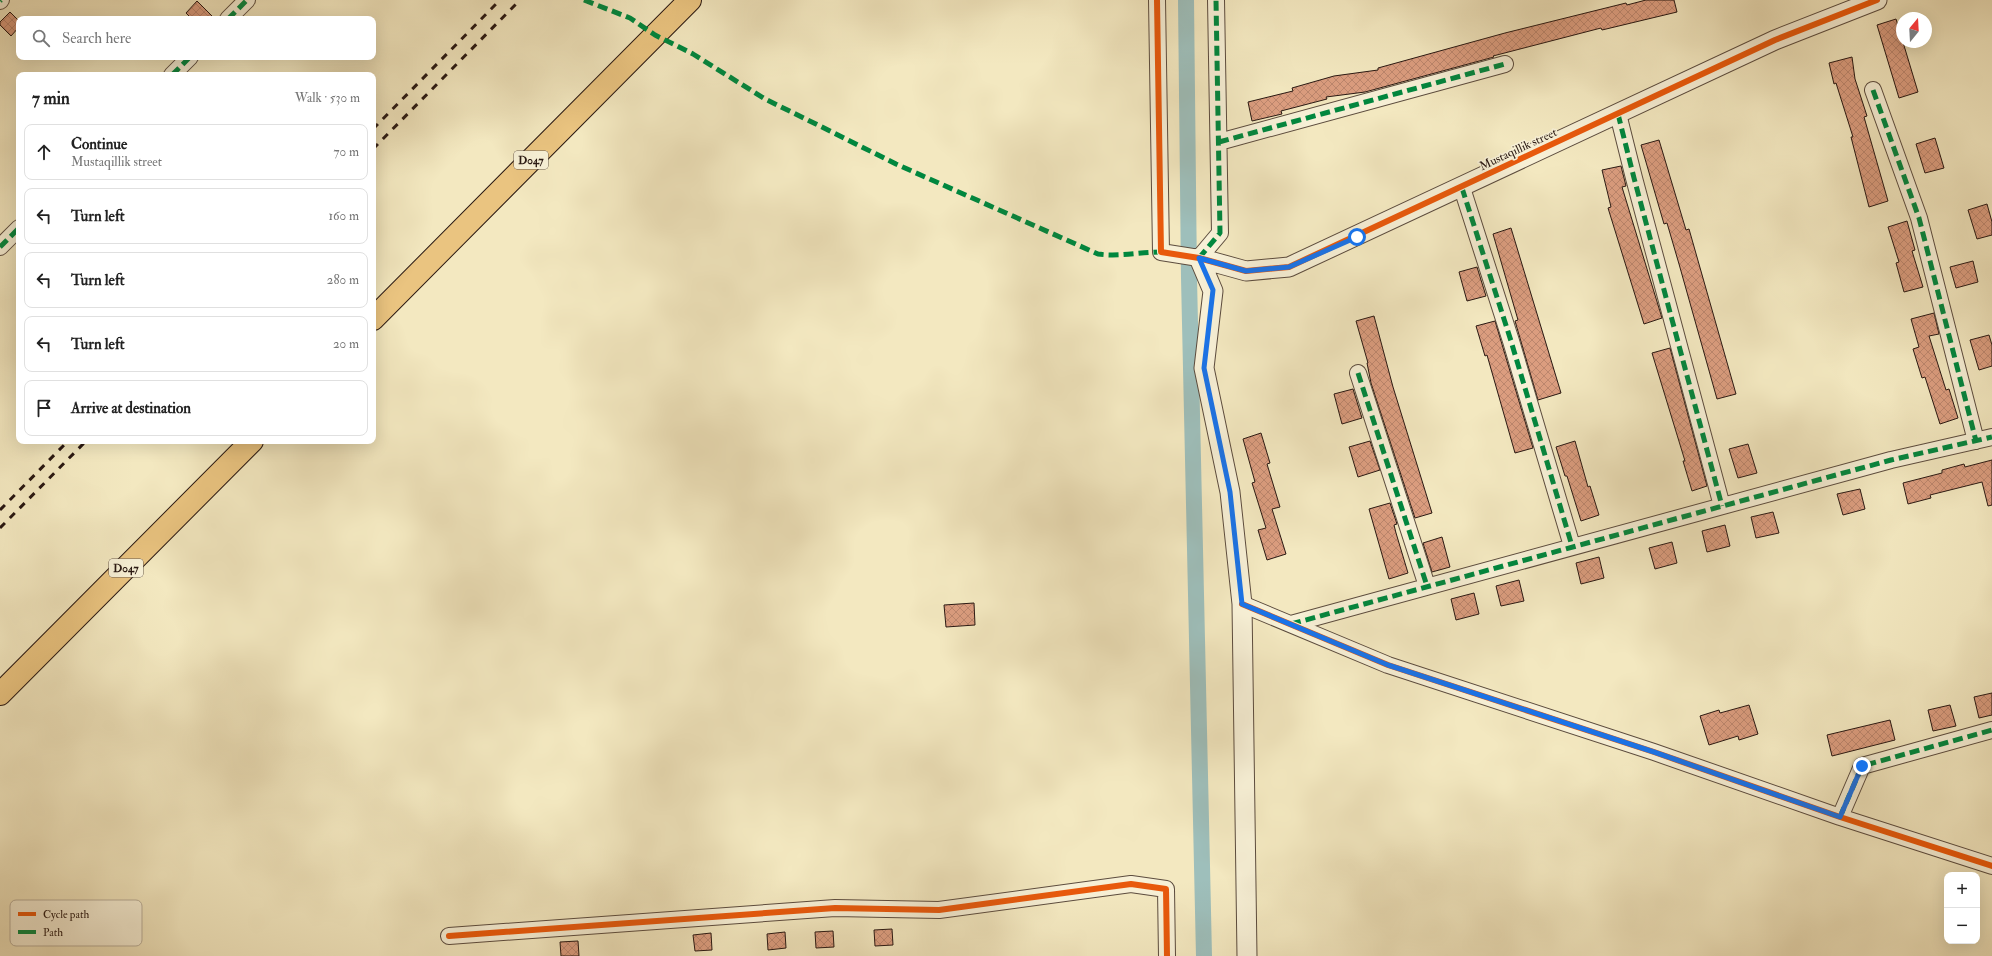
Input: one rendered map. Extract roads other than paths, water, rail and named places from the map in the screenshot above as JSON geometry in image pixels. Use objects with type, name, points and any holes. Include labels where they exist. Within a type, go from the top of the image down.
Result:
[{"type":"main road","name":"D047","points":[[376,316],[690,0]]},
{"type":"main road","name":"D047","points":[[0,694],[249,444]]},
{"type":"street","points":[[231,16],[247,0]]},
{"type":"street","name":"Mustaqillik street","points":[[1157,0],[1161,252],[1199,258],[1246,271],[1289,267],[1462,188],[1775,40],[1876,0]]},
{"type":"street","points":[[1216,0],[1220,233],[1199,258],[1213,290],[1204,368],[1230,492],[1242,604],[1247,956]]},
{"type":"street","points":[[175,72],[187,60]]},
{"type":"street","points":[[1219,142],[1504,64]]},
{"type":"street","points":[[1873,90],[1919,218],[1976,441]]},
{"type":"street","points":[[1618,114],[1722,506]]},
{"type":"street","points":[[1462,188],[1511,341],[1572,546]]},
{"type":"street","points":[[0,247],[16,231]]},
{"type":"street","points":[[1358,373],[1427,586]]},
{"type":"street","points":[[1291,624],[1891,460],[1992,437]]},
{"type":"street","points":[[1242,604],[1388,665],[1654,752],[1840,817],[1992,866]]},
{"type":"street","points":[[1840,817],[1862,766],[1992,730]]},
{"type":"street","points":[[449,936],[835,908],[939,910],[1130,884],[1166,889],[1167,956]]},
{"type":"waterway","points":[[1186,0],[1189,278],[1204,956]]},
{"type":"railway","points":[[376,126],[500,0]]},
{"type":"railway","points":[[376,146],[520,0]]},
{"type":"railway","points":[[0,510],[65,444]]},
{"type":"railway","points":[[0,528],[83,444]]}]
